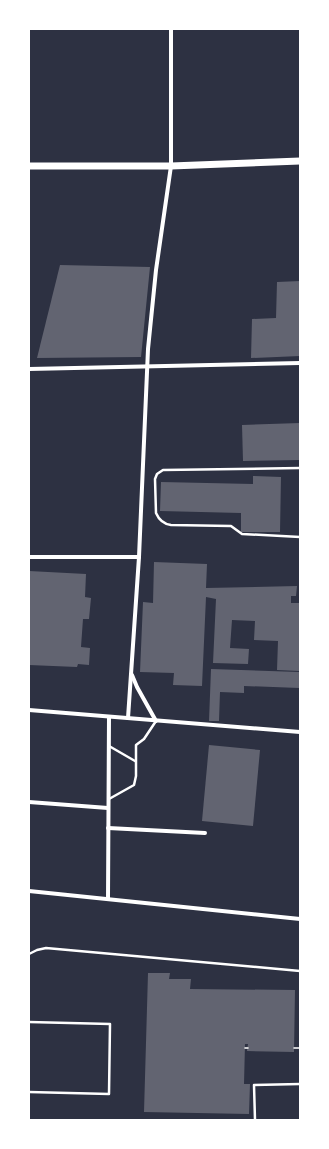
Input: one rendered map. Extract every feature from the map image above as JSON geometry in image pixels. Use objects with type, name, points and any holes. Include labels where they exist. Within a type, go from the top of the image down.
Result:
[{"type":"main road","points":[[29,166],[170,166],[300,161]]},
{"type":"street","points":[[128,718],[139,557],[147,367],[156,270],[170,166],[171,29]]},
{"type":"street","points":[[29,369],[300,363]]},
{"type":"street","points":[[29,557],[139,557]]},
{"type":"street","points":[[132,672],[136,687],[156,721]]},
{"type":"street","points":[[29,710],[300,732]]},
{"type":"street","points":[[108,899],[109,717]]},
{"type":"street","points":[[29,802],[108,808]]},
{"type":"street","points":[[108,828],[205,833]]},
{"type":"street","points":[[29,891],[300,919]]},
{"type":"lane","points":[[300,468],[162,470],[157,474],[155,479],[156,513],[158,518],[164,523],[170,525],[231,526],[242,534],[300,537]]},
{"type":"lane","points":[[109,799],[134,785],[136,745],[144,739],[156,721]]},
{"type":"lane","points":[[109,746],[136,761]]},
{"type":"lane","points":[[29,954],[46,948],[300,972]]},
{"type":"lane","points":[[29,1022],[110,1024],[108,1094],[29,1092]]},
{"type":"lane","points":[[255,1120],[254,1085],[300,1084]]},
{"type":"path","points":[[294,1048],[300,1048]]},
{"type":"building","points":[[60,265],[150,267],[141,357],[37,358]]},
{"type":"building","points":[[300,281],[300,356],[251,358],[252,319],[276,318],[277,282]]},
{"type":"building","points":[[300,423],[300,460],[243,461],[242,425]]},
{"type":"building","points":[[253,476],[281,477],[280,532],[241,532],[241,513],[160,511],[161,482],[253,484]]},
{"type":"building","points":[[154,562],[207,564],[206,588],[297,586],[296,596],[291,596],[291,603],[300,603],[299,671],[277,670],[278,641],[254,640],[255,621],[232,620],[230,648],[249,649],[248,664],[213,663],[216,599],[206,597],[202,686],[173,685],[174,673],[140,672],[143,602],[153,603]]},
{"type":"building","points":[[29,571],[86,574],[85,597],[91,598],[89,619],[83,619],[81,647],[90,648],[89,665],[78,664],[77,667],[29,665]]},
{"type":"building","points":[[211,669],[300,672],[299,688],[244,686],[244,693],[220,692],[219,721],[209,721]]},
{"type":"building","points":[[209,745],[260,750],[253,826],[202,821]]},
{"type":"building","points":[[148,973],[170,973],[169,979],[191,979],[190,989],[295,990],[294,1052],[247,1051],[248,1044],[245,1044],[244,1084],[250,1084],[249,1114],[144,1112]]}]
